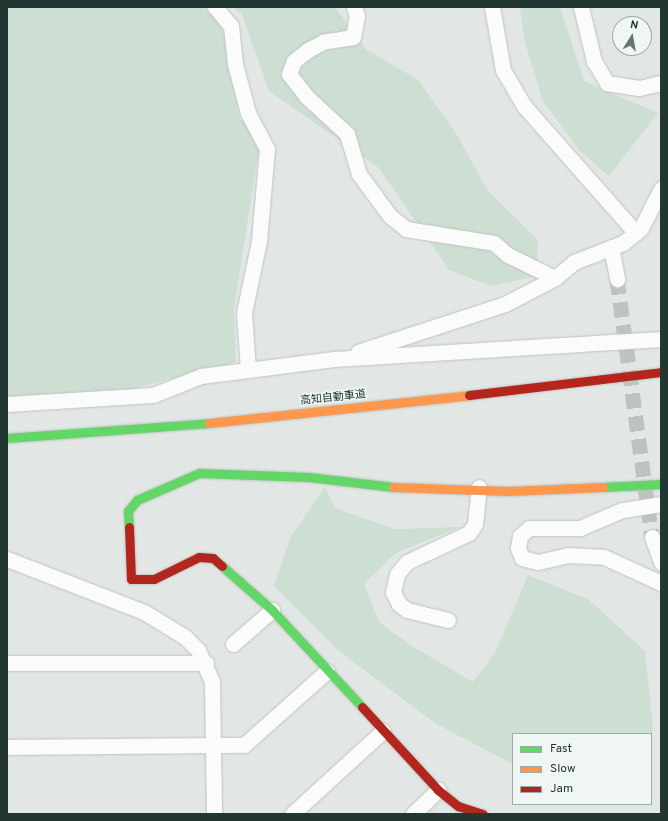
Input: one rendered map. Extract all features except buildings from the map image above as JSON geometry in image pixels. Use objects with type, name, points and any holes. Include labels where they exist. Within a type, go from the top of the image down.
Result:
[{"type":"main road","name":"高知自動車道","points":[[7,438],[110,432],[315,412],[661,372]]},
{"type":"main road","points":[[483,814],[458,806],[438,790],[326,671],[272,610],[213,558],[199,557],[154,579],[132,579],[128,511],[137,500],[199,473],[309,477],[371,486],[479,487],[508,490],[661,484]]},
{"type":"street","points":[[215,7],[231,26],[235,64],[248,113],[267,149],[259,241],[244,313],[248,369]]},
{"type":"street","points":[[354,7],[357,16],[354,36],[323,42],[308,50],[294,61],[289,74],[306,96],[347,134],[359,174],[390,216],[406,229],[494,244],[508,254],[555,278]]},
{"type":"street","points":[[492,7],[503,70],[524,106],[636,232]]},
{"type":"street","points":[[581,7],[594,61],[607,83],[638,88],[661,83]]},
{"type":"street","points":[[334,359],[475,315],[555,278],[574,262],[611,247],[636,232],[661,188]]},
{"type":"street","points":[[611,247],[617,279]]},
{"type":"street","points":[[7,404],[153,395],[201,376],[334,359],[661,339]]},
{"type":"street","points":[[448,620],[407,610],[398,604],[393,592],[397,574],[407,562],[469,533],[475,524],[479,487]]},
{"type":"street","points":[[661,504],[622,510],[580,528],[529,528],[520,536],[518,548],[522,558],[538,562],[568,554],[604,557],[661,583]]},
{"type":"street","points":[[652,537],[661,562]]},
{"type":"street","points":[[7,559],[144,612],[186,637],[206,663],[212,682],[215,748],[214,814]]},
{"type":"street","points":[[233,644],[272,610]]},
{"type":"street","points":[[7,663],[206,663]]},
{"type":"street","points":[[7,747],[215,748],[244,745],[326,671]]},
{"type":"street","points":[[292,814],[383,731]]},
{"type":"street","points":[[413,814],[438,790]]},
{"type":"green space","points":[[7,7],[203,7],[216,19],[223,30],[240,120],[246,120],[259,148],[234,309],[236,362],[125,391],[7,397]]},
{"type":"green space","points":[[233,7],[335,7],[366,49],[418,80],[457,135],[488,191],[538,240],[537,276],[491,286],[449,270],[379,168],[269,91],[242,15]]},
{"type":"green space","points":[[520,7],[560,7],[584,81],[658,113],[609,176],[579,150],[543,101],[525,43]]},
{"type":"green space","points":[[325,487],[335,508],[395,529],[460,527],[396,553],[364,584],[379,622],[410,645],[473,682],[496,651],[528,575],[588,599],[645,651],[653,728],[652,734],[512,733],[512,763],[438,725],[338,650],[274,586],[291,536]]},
{"type":"tunnel","points":[[617,279],[652,537]]},
{"type":"traffic: fast","points":[[7,438],[209,423]]},
{"type":"traffic: fast","points":[[129,527],[128,511],[137,500],[199,473],[309,477],[393,487]]},
{"type":"traffic: fast","points":[[603,487],[661,484]]},
{"type":"traffic: fast","points":[[222,566],[272,610],[362,707]]},
{"type":"traffic: slow","points":[[209,423],[469,395]]},
{"type":"traffic: slow","points":[[393,487],[508,491],[603,487]]},
{"type":"traffic: jam","points":[[469,395],[661,372]]},
{"type":"traffic: jam","points":[[129,527],[131,579],[154,579],[199,557],[213,558],[222,566]]},
{"type":"traffic: jam","points":[[362,707],[438,790],[458,806],[483,814]]}]
